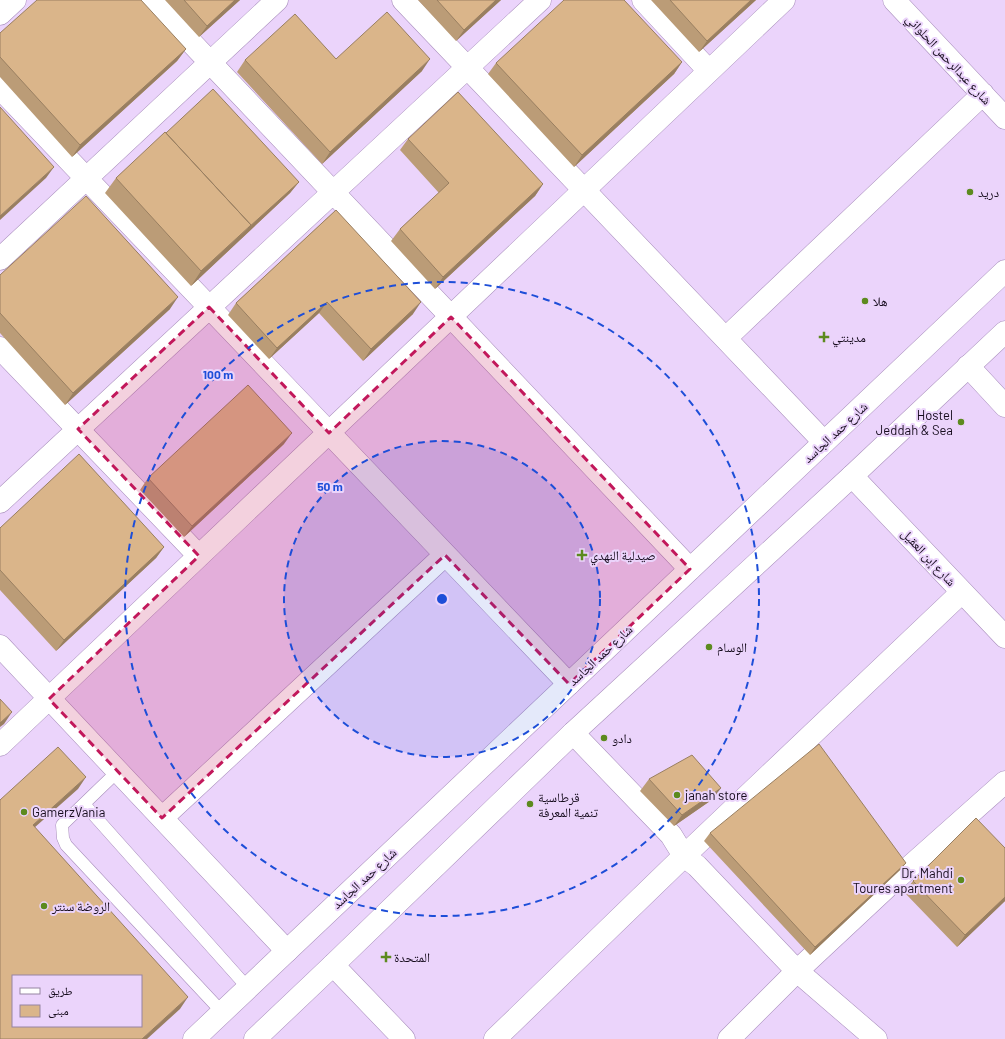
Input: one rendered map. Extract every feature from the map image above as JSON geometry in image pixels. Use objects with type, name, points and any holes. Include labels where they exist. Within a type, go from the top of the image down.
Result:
[{"type":"street","points":[[0,14],[14,0]]},
{"type":"street","points":[[151,0],[690,569]]},
{"type":"street","points":[[0,259],[277,0]]},
{"type":"street","points":[[403,0],[824,442]]},
{"type":"street","points":[[0,502],[540,0]]},
{"type":"street","points":[[643,0],[710,71]]},
{"type":"street","points":[[0,745],[784,0]]},
{"type":"street","name":"شارع عبدالرحمن الحلواني","points":[[894,0],[1005,118]]},
{"type":"street","points":[[0,88],[569,684]]},
{"type":"street","points":[[726,338],[982,94]]},
{"type":"street","name":"شارع حمد الجاسد","points":[[194,1039],[1005,271]]},
{"type":"street","points":[[255,1039],[573,734],[1005,332]]},
{"type":"street","points":[[0,348],[199,556]]},
{"type":"street","points":[[968,366],[1005,406]]},
{"type":"street","name":"شارع إبن العقيل","points":[[852,476],[1005,637]]},
{"type":"street","points":[[162,818],[445,555]]},
{"type":"street","points":[[495,1039],[684,856],[962,592]]},
{"type":"street","points":[[0,646],[287,950]]},
{"type":"street","points":[[573,734],[671,835],[684,856],[697,866],[798,971],[876,1039]]},
{"type":"street","points":[[729,1039],[888,886],[1005,782]]},
{"type":"street","points":[[333,965],[404,1039]]},
{"type":"lane","points":[[118,771],[62,825],[63,838],[66,845],[222,1012]]},
{"type":"lane","points":[[84,804],[248,988]]},
{"type":"highlighted area","points":[[209,307],[329,433],[451,317],[690,569],[569,684],[445,555],[162,818],[49,699],[199,556],[78,429]]},
{"type":"building","points":[[37,0],[141,0],[186,49],[80,145],[0,57],[0,33]]},
{"type":"building","points":[[184,0],[235,0],[207,26]]},
{"type":"building","points":[[437,0],[496,0],[464,30]]},
{"type":"building","points":[[564,0],[624,0],[682,62],[582,155],[496,63]]},
{"type":"building","points":[[670,0],[751,0],[707,41]]},
{"type":"building","points":[[387,12],[430,59],[330,152],[245,60],[295,14],[336,59]]},
{"type":"building","points":[[213,89],[299,182],[248,228],[251,225],[166,133]]},
{"type":"building","points":[[458,92],[543,184],[443,277],[400,229],[449,183],[408,139]]},
{"type":"building","points":[[0,107],[54,167],[0,216]]},
{"type":"building","points":[[165,132],[251,225],[201,271],[116,178]]},
{"type":"building","points":[[86,196],[178,297],[73,393],[0,313],[0,275]]},
{"type":"building","points":[[336,210],[421,302],[371,349],[327,302],[277,348],[236,303]]},
{"type":"building","points":[[248,385],[292,433],[192,526],[148,478]]},
{"type":"building","points":[[79,454],[164,547],[64,640],[0,570],[0,528]]},
{"type":"building","points":[[0,699],[12,712],[0,723]]},
{"type":"building","points":[[819,744],[906,863],[815,947],[710,833]]},
{"type":"building","name":"الروضة سنتر","points":[[58,747],[86,777],[33,825],[188,997],[142,1039],[0,1039],[0,800]]},
{"type":"building","name":"janah store","points":[[692,755],[721,788],[682,815],[649,779]]},
{"type":"building","name":"Dr. Mahdi Toures apartment","points":[[976,818],[1005,848],[1005,897],[965,935],[913,881]]},
{"type":"place","name":"دريد","points":[[970,192]]},
{"type":"place","name":"هلا","points":[[865,301]]},
{"type":"place","name":"مدينتي","points":[[824,337]]},
{"type":"place","name":"Hostel Jeddah & Sea","points":[[961,422]]},
{"type":"place","name":"صيدلية النهدي","points":[[582,555]]},
{"type":"place","name":"الوسام","points":[[709,647]]},
{"type":"place","name":"دادو","points":[[604,738]]},
{"type":"place","name":"janah store","points":[[677,795]]},
{"type":"place","name":"قرطاسية تنمية المعرفة","points":[[530,804]]},
{"type":"place","name":"GamerzVania","points":[[24,812]]},
{"type":"place","name":"Dr. Mahdi Toures apartment","points":[[961,880]]},
{"type":"place","name":"الروضة سنتر","points":[[44,906]]},
{"type":"place","name":"المتحدة","points":[[386,957]]}]
